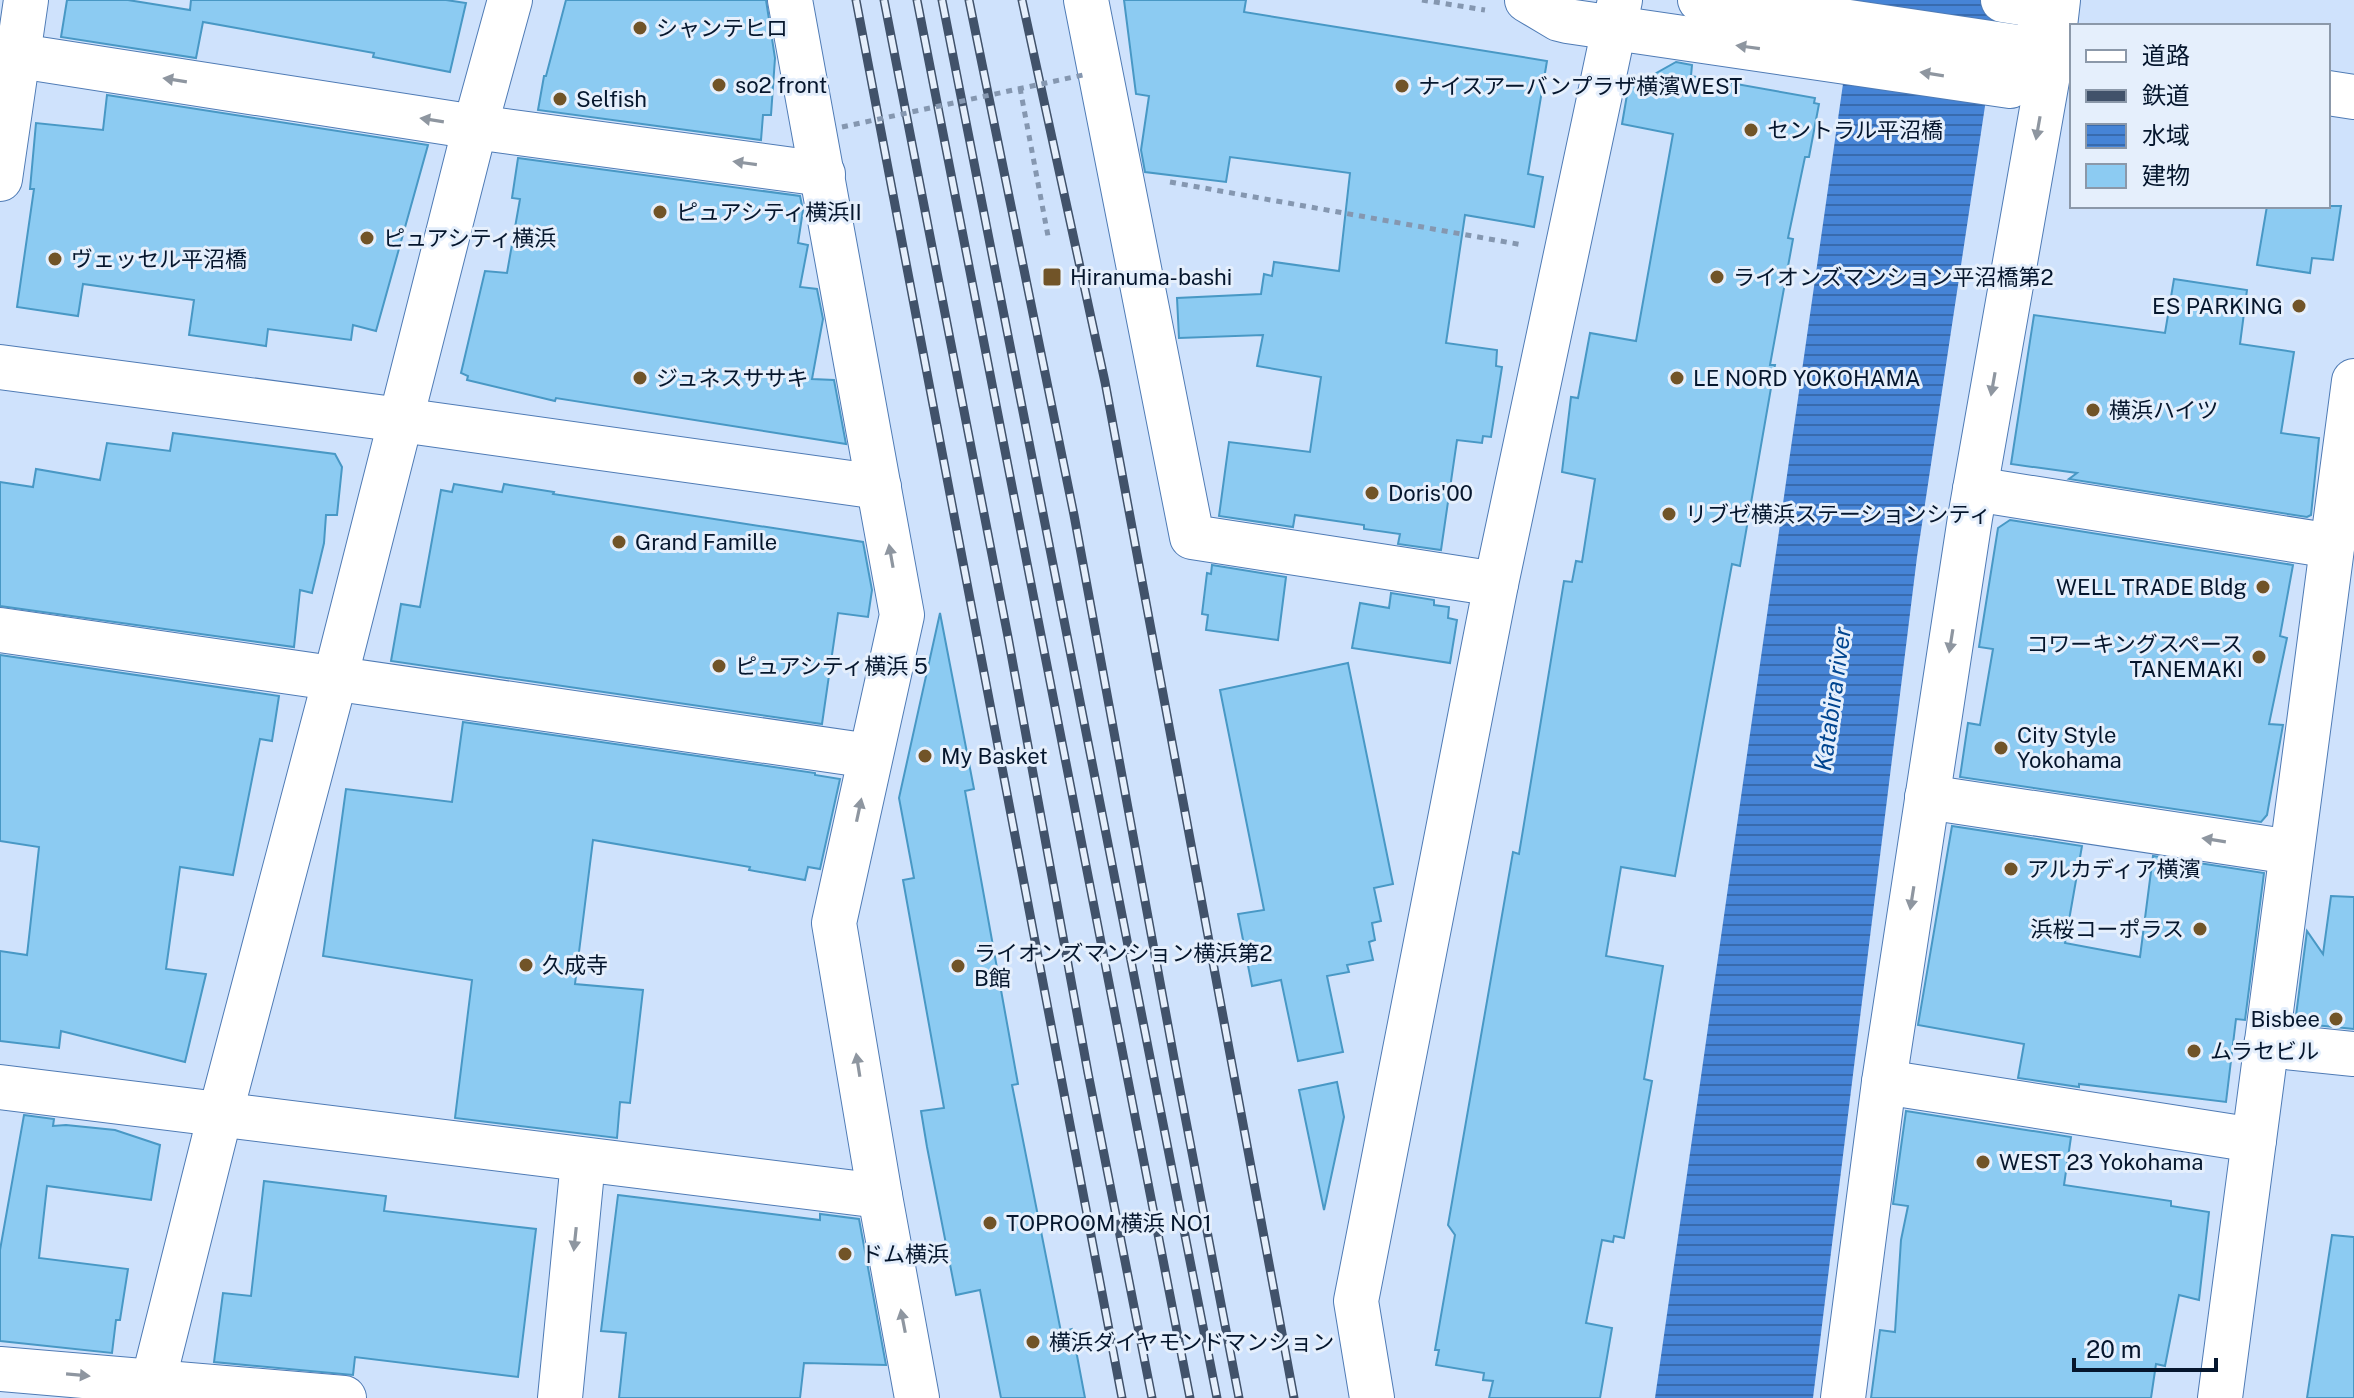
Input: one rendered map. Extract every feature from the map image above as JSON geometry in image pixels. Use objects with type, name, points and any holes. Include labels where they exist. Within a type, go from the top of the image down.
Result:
[{"type":"street","points":[[0,179],[9,55],[26,0]]},
{"type":"street","points":[[151,1390],[510,0]]},
{"type":"street","points":[[790,0],[902,615],[834,923],[917,1398]]},
{"type":"street","points":[[1086,0],[1192,537],[1496,584]]},
{"type":"street","points":[[1700,0],[2007,65]]},
{"type":"street","points":[[1843,1398],[1884,1082],[1975,489],[2062,53],[2032,2]]},
{"type":"street","points":[[1511,6],[1559,19],[1617,14],[1825,58],[2007,65],[2062,53]]},
{"type":"street","points":[[1372,1398],[1356,1301],[1496,584],[1617,14]]},
{"type":"street","points":[[9,55],[475,127],[823,174]]},
{"type":"street","points":[[2330,93],[2354,97]]},
{"type":"street","points":[[0,367],[879,487]]},
{"type":"street","points":[[2220,1398],[2354,381]]},
{"type":"street","points":[[1975,489],[2332,546]]},
{"type":"street","points":[[0,630],[870,756]]},
{"type":"street","points":[[1927,797],[2291,852]]},
{"type":"street","points":[[2266,1045],[2354,1054]]},
{"type":"street","points":[[1884,1082],[2254,1140]]},
{"type":"street","points":[[0,1087],[880,1196]]},
{"type":"street","points":[[560,1398],[583,1161]]},
{"type":"street","points":[[0,1369],[151,1390],[344,1398]]},
{"type":"path","points":[[1422,0],[1511,6]]},
{"type":"path","points":[[842,127],[1083,75]]},
{"type":"path","points":[[1020,88],[1048,236]]},
{"type":"path","points":[[1124,194],[1159,180],[1567,252]]},
{"type":"water","name":"Katabira river","points":[[1855,0],[2001,0],[1917,557],[1813,1398],[1655,1398]]},
{"type":"building","points":[[67,0],[128,0],[190,10],[191,0],[446,0],[466,3],[450,72],[373,57],[374,53],[203,22],[196,58],[61,37]]},
{"type":"building","points":[[566,0],[766,0],[775,58],[771,115],[763,115],[761,140],[538,110],[544,76]]},
{"type":"building","points":[[1124,0],[1246,0],[1244,12],[1547,61],[1528,174],[1543,177],[1534,227],[1465,215],[1446,343],[1497,350],[1496,366],[1502,367],[1491,437],[1483,436],[1482,443],[1457,440],[1441,550],[1398,544],[1400,534],[1364,529],[1364,525],[1295,515],[1293,527],[1219,516],[1229,442],[1310,452],[1321,377],[1257,366],[1263,335],[1179,338],[1177,298],[1261,294],[1264,274],[1272,276],[1274,262],[1339,271],[1350,173],[1230,157],[1226,182],[1145,172],[1141,150],[1149,96],[1136,94]]},
{"type":"building","points":[[1676,62],[1692,65],[1691,76],[1815,98],[1814,103],[1819,104],[1788,238],[1793,239],[1770,365],[1775,365],[1740,566],[1732,564],[1675,876],[1621,867],[1606,956],[1663,966],[1644,1079],[1652,1081],[1624,1238],[1614,1236],[1613,1242],[1602,1240],[1586,1323],[1612,1328],[1600,1398],[1489,1398],[1493,1381],[1483,1380],[1484,1373],[1436,1365],[1439,1350],[1435,1350],[1455,1235],[1448,1225],[1513,852],[1519,854],[1564,581],[1572,582],[1576,561],[1582,562],[1595,479],[1562,472],[1571,397],[1578,398],[1590,333],[1636,341],[1673,134],[1622,124],[1628,89]]},
{"type":"building","points":[[107,95],[428,145],[376,331],[353,325],[351,340],[268,329],[266,346],[189,335],[194,300],[83,284],[78,316],[17,307],[34,189],[30,189],[36,123],[103,130]]},
{"type":"building","points":[[518,158],[800,196],[803,210],[798,243],[808,245],[800,287],[817,289],[823,319],[812,379],[834,380],[846,444],[556,398],[555,401],[467,380],[468,376],[461,373],[485,271],[507,273],[520,199],[512,198]]},
{"type":"building","points":[[2341,206],[2333,260],[2312,258],[2310,273],[2257,265],[2267,208]]},
{"type":"building","name":"横浜ハイツ","points":[[2174,279],[2247,290],[2240,344],[2294,352],[2281,433],[2319,438],[2311,515],[2307,517],[2069,479],[2077,473],[2011,464],[2034,315],[2165,333]]},
{"type":"building","points":[[173,433],[335,454],[342,467],[337,515],[326,515],[324,543],[312,593],[300,590],[294,647],[0,606],[0,482],[33,487],[36,469],[100,480],[107,443],[170,451]]},
{"type":"building","points":[[454,484],[502,492],[504,484],[863,542],[872,590],[868,617],[838,613],[822,724],[391,661],[401,604],[420,607],[441,490],[452,492]]},
{"type":"building","points":[[2010,520],[2293,565],[2280,636],[2287,638],[2269,724],[2283,725],[2267,815],[2261,822],[1960,777],[1968,723],[1980,725],[1993,649],[1979,647],[1998,528]]},
{"type":"building","points":[[1212,565],[1286,577],[1278,640],[1206,630],[1208,615],[1202,614],[1207,573],[1211,574]]},
{"type":"building","points":[[1391,593],[1434,600],[1434,605],[1449,607],[1448,618],[1457,620],[1450,663],[1352,648],[1360,603],[1389,608]]},
{"type":"building","points":[[940,613],[974,789],[965,791],[1018,1084],[1012,1085],[1061,1332],[1072,1329],[1085,1398],[1001,1398],[980,1290],[956,1295],[927,1147],[921,1111],[944,1108],[903,880],[914,878],[899,798]]},
{"type":"building","points":[[0,655],[279,696],[272,741],[260,739],[233,875],[180,867],[166,969],[206,974],[185,1062],[61,1031],[59,1048],[0,1041],[0,951],[27,955],[39,847],[0,841]]},
{"type":"building","points":[[1348,663],[1393,884],[1374,888],[1381,921],[1372,923],[1375,940],[1369,942],[1373,960],[1347,965],[1349,972],[1327,976],[1343,1052],[1298,1061],[1281,980],[1252,986],[1238,914],[1264,910],[1220,690]]},
{"type":"building","points":[[463,722],[840,779],[820,869],[808,867],[805,880],[749,870],[750,867],[593,840],[575,984],[643,990],[630,1103],[620,1102],[617,1138],[455,1118],[472,980],[323,956],[346,789],[452,802]]},
{"type":"building","points":[[1952,826],[2082,846],[2065,943],[2140,957],[2153,856],[2264,873],[2245,1020],[2236,1019],[2226,1102],[2018,1078],[2024,1044],[1918,1025]]},
{"type":"building","points":[[2331,896],[2354,897],[2354,1029],[2295,1023],[2307,931],[2323,954]]},
{"type":"building","points":[[1337,1082],[1344,1117],[1324,1210],[1299,1090]]},
{"type":"building","points":[[1906,1111],[2071,1137],[2064,1185],[2171,1201],[2171,1206],[2209,1212],[2199,1300],[2179,1295],[2165,1366],[2156,1364],[2151,1398],[1871,1398],[1880,1330],[1895,1332],[1901,1240],[1908,1206],[1893,1204]]},
{"type":"building","points":[[24,1115],[54,1119],[53,1126],[115,1130],[160,1145],[151,1200],[47,1186],[39,1258],[128,1269],[112,1353],[0,1341],[0,1250]]},
{"type":"building","points":[[264,1181],[386,1196],[384,1211],[536,1229],[518,1377],[355,1357],[353,1375],[214,1362],[223,1293],[251,1296]]},
{"type":"building","points":[[618,1195],[820,1220],[820,1214],[859,1219],[886,1365],[804,1363],[800,1398],[619,1398],[626,1333],[601,1331]]},
{"type":"building","points":[[2332,1235],[2354,1237],[2354,1398],[2307,1398]]},
{"type":"railway","points":[[856,0],[1122,1398]]},
{"type":"railway","points":[[884,0],[1152,1398]]},
{"type":"railway","points":[[917,0],[1190,1398]]},
{"type":"railway","points":[[942,0],[1217,1398]]},
{"type":"railway","points":[[969,0],[1074,515],[1239,1398]]},
{"type":"railway","points":[[1022,0],[1105,382],[1294,1398]]},
{"type":"place","name":"シャンテヒロ","points":[[640,28]]},
{"type":"place","name":"so2 front","points":[[719,85]]},
{"type":"place","name":"ナイスアーバンプラザ横濱WEST","points":[[1402,86]]},
{"type":"place","name":"Selfish","points":[[560,99]]},
{"type":"place","name":"セントラル平沼橋","points":[[1751,130]]},
{"type":"place","name":"ピュアシティ横浜II","points":[[660,212]]},
{"type":"place","name":"ピュアシティ横浜","points":[[367,238]]},
{"type":"place","name":"ヴェッセル平沼橋","points":[[55,259]]},
{"type":"place","name":"Hiranuma-bashi","points":[[1052,277]]},
{"type":"place","name":"ライオンズマンション平沼橋第2","points":[[1717,277]]},
{"type":"place","name":"ES PARKING","points":[[2299,306]]},
{"type":"place","name":"ジュネスササキ","points":[[640,378]]},
{"type":"place","name":"LE NORD YOKOHAMA","points":[[1677,378]]},
{"type":"place","name":"横浜ハイツ","points":[[2093,410]]},
{"type":"place","name":"Doris'00","points":[[1372,493]]},
{"type":"place","name":"リブゼ横浜ステーションシティ","points":[[1669,514]]},
{"type":"place","name":"Grand Famille","points":[[619,542]]},
{"type":"place","name":"WELL TRADE Bldg","points":[[2263,587]]},
{"type":"place","name":"コワーキングスペース TANEMAKI","points":[[2259,657]]},
{"type":"place","name":"ピュアシティ横浜 5","points":[[719,666]]},
{"type":"place","name":"City Style Yokohama","points":[[2001,748]]},
{"type":"place","name":"My Basket","points":[[925,756]]},
{"type":"place","name":"アルカディア横濱","points":[[2011,869]]},
{"type":"place","name":"浜桜コーポラス","points":[[2200,929]]},
{"type":"place","name":"久成寺","points":[[526,965]]},
{"type":"place","name":"ライオンズマンション横浜第2 B館","points":[[958,966]]},
{"type":"place","name":"Bisbee","points":[[2336,1019]]},
{"type":"place","name":"ムラセビル","points":[[2194,1051]]},
{"type":"place","name":"WEST 23 Yokohama","points":[[1983,1162]]},
{"type":"place","name":"TOPROOM 横浜 NO1","points":[[990,1223]]},
{"type":"place","name":"ドム横浜","points":[[845,1254]]},
{"type":"place","name":"横浜ダイヤモンドマンション","points":[[1033,1342]]}]
